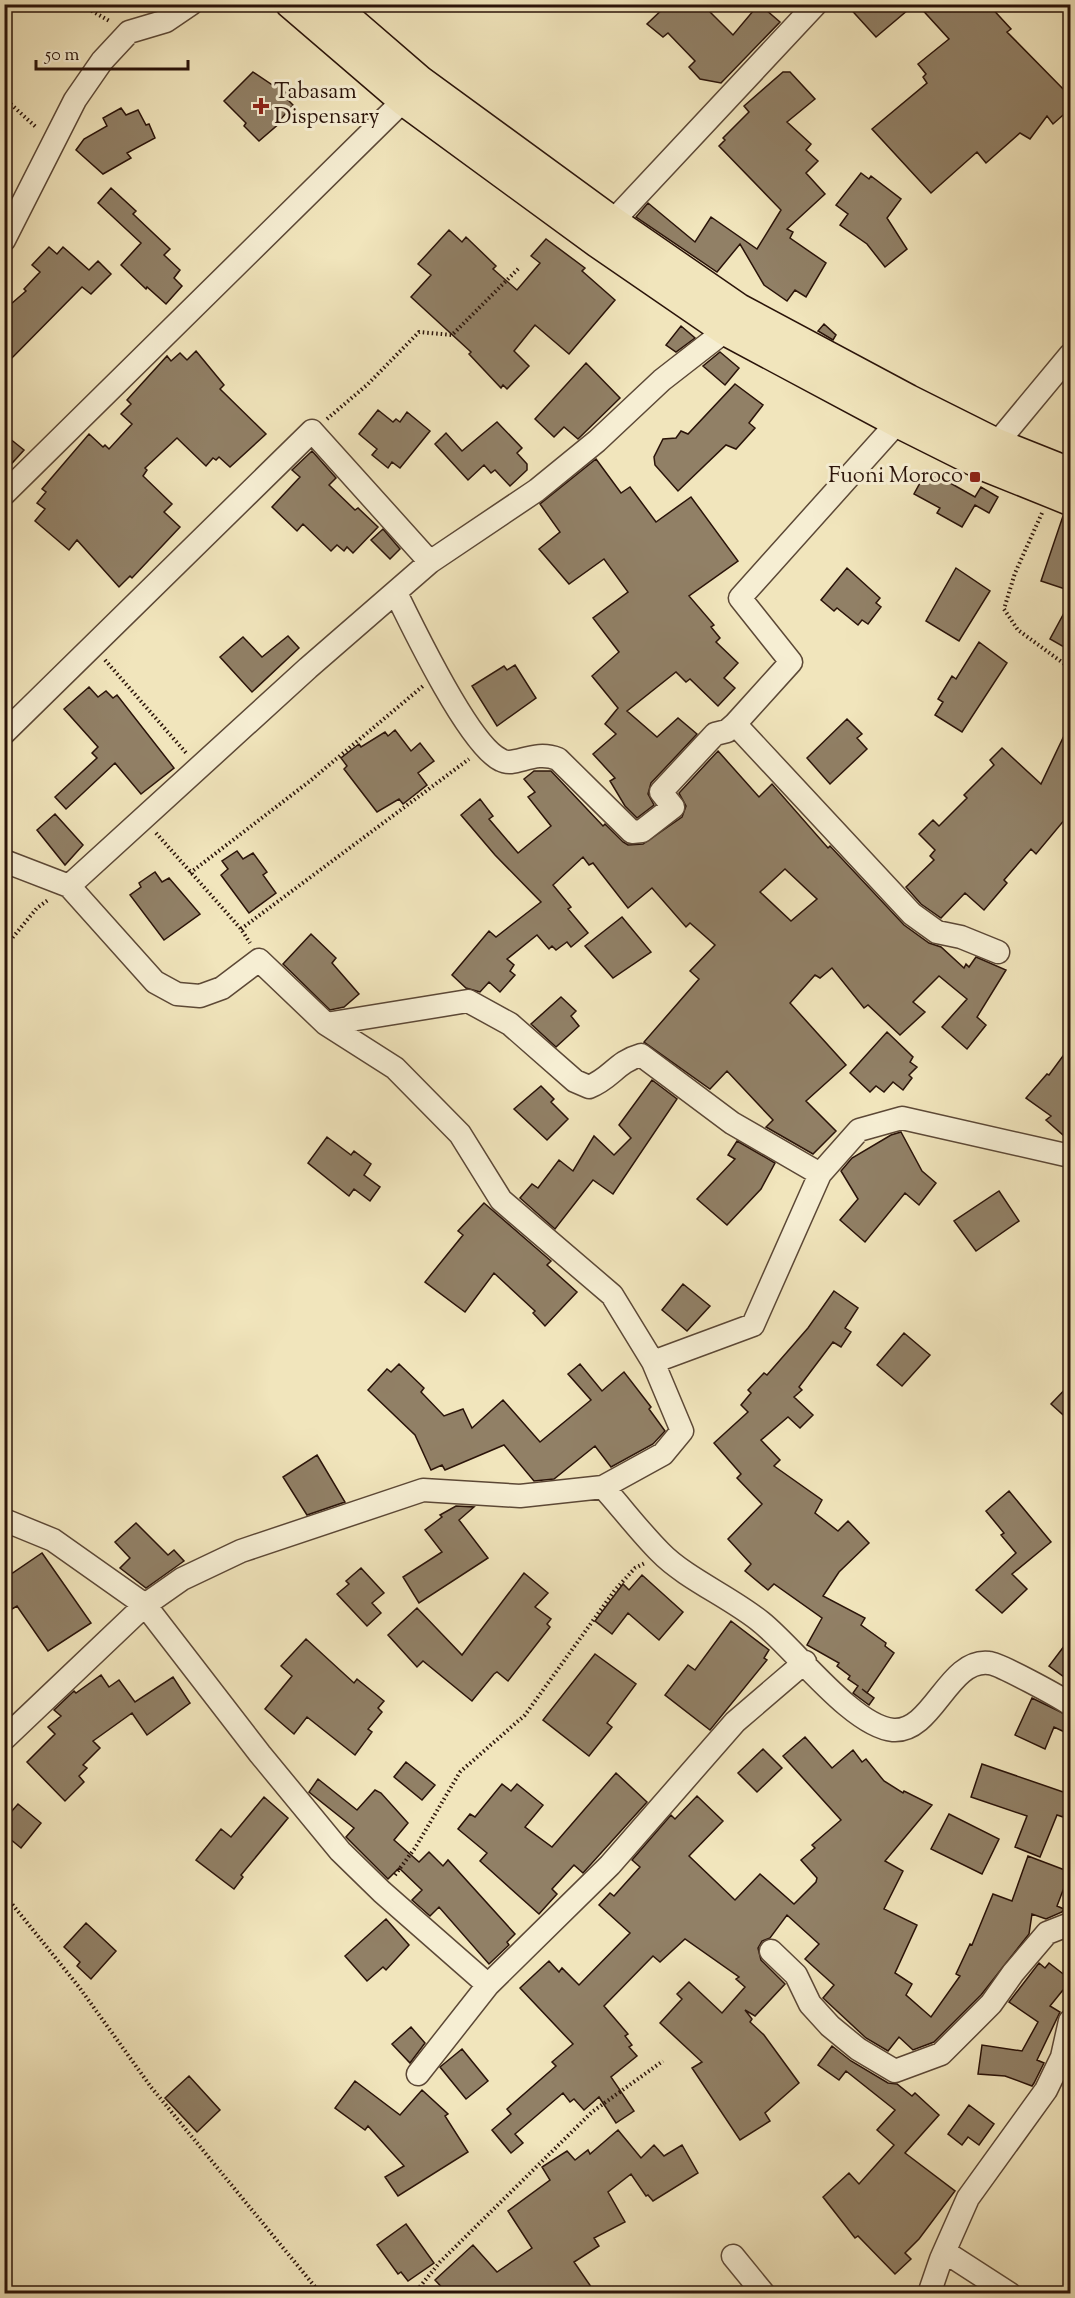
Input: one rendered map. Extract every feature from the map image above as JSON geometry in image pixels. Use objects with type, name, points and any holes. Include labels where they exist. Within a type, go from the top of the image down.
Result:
[{"type":"main road","points":[[290,4],[403,101],[597,243],[725,331],[897,423],[1036,488],[1071,501]]},
{"type":"main road","points":[[332,4],[420,80],[613,221],[739,308],[997,443],[1071,472]]},
{"type":"street","points":[[4,240],[75,99],[102,61],[129,32],[166,21],[191,4]]},
{"type":"street","points":[[613,221],[816,4]]},
{"type":"street","points":[[4,495],[403,101]]},
{"type":"street","points":[[69,886],[308,668],[430,562],[537,490],[597,441],[662,380],[725,331]]},
{"type":"street","points":[[997,443],[1071,355]]},
{"type":"street","points":[[396,593],[438,675],[484,748],[501,761],[510,762],[536,755],[558,759],[632,832],[642,831],[673,807],[661,792],[715,734],[735,724],[791,662],[740,598],[897,423]]},
{"type":"street","points":[[4,733],[90,646],[312,431],[430,562]]},
{"type":"street","points":[[735,724],[912,914],[937,932],[961,937],[998,952]]},
{"type":"street","points":[[4,861],[69,886],[155,982],[177,994],[200,996],[222,988],[259,960],[326,1024],[395,1068],[460,1134],[501,1200],[612,1294],[653,1362],[682,1431],[663,1454],[603,1487],[520,1496],[423,1490],[241,1551],[182,1579],[145,1605],[4,1740]]},
{"type":"street","points":[[326,1024],[468,1001],[510,1024],[575,1081],[589,1087],[603,1082],[623,1060],[641,1055],[732,1123],[820,1174]]},
{"type":"street","points":[[653,1362],[753,1325],[820,1174],[859,1130],[902,1118],[1071,1155]]},
{"type":"street","points":[[603,1487],[661,1554],[761,1621],[805,1662],[840,1702],[874,1724],[894,1730],[914,1726],[951,1684],[972,1665],[990,1663],[1071,1704]]},
{"type":"street","points":[[4,1520],[53,1539],[145,1605],[340,1851],[382,1892],[488,1985]]},
{"type":"street","points":[[418,2074],[488,1985],[610,1865],[735,1722],[805,1662]]},
{"type":"street","points":[[771,1951],[796,1975],[810,2004],[830,2026],[858,2049],[895,2071],[941,2054],[991,2004],[1013,1972],[1047,1933],[1071,1924]]},
{"type":"street","points":[[929,2294],[968,2198],[1046,2090],[1062,2057],[1071,2021]]},
{"type":"street","points":[[945,2252],[1010,2294]]},
{"type":"street","points":[[733,2256],[764,2294]]},
{"type":"path","points":[[80,4],[129,32]]},
{"type":"path","points":[[4,98],[53,143]]},
{"type":"path","points":[[312,431],[368,384],[419,332],[452,335],[520,267]]},
{"type":"path","points":[[1036,488],[1045,502],[1036,529],[1014,573],[1004,609],[1013,625],[1071,669]]},
{"type":"path","points":[[90,646],[199,768]]},
{"type":"path","points":[[190,873],[310,781],[390,712],[438,675]]},
{"type":"path","points":[[241,929],[484,748]]},
{"type":"path","points":[[143,819],[241,929],[259,960]]},
{"type":"path","points":[[4,948],[37,908],[69,886]]},
{"type":"path","points":[[382,1892],[415,1848],[460,1772],[525,1715],[615,1590],[635,1568],[661,1554]]},
{"type":"path","points":[[4,1894],[79,1987],[151,2087],[321,2294]]},
{"type":"path","points":[[414,2294],[440,2262],[591,2112],[663,2061]]},
{"type":"building","points":[[668,4],[702,4],[733,35],[759,4],[780,22],[721,83],[700,79],[689,67],[695,61],[668,33],[663,37],[647,24]]},
{"type":"building","points":[[846,4],[915,4],[876,37]]},
{"type":"building","points":[[917,4],[988,4],[1011,29],[1007,32],[1071,97],[1071,108],[1053,124],[1047,116],[1030,139],[1020,133],[986,163],[977,152],[931,193],[872,129],[927,83],[923,77],[926,74],[918,64],[949,39]]},
{"type":"building","points":[[253,72],[274,86],[277,83],[289,96],[287,99],[293,105],[280,120],[281,122],[259,141],[244,126],[246,123],[224,101]]},
{"type":"building","points":[[783,72],[790,72],[815,99],[787,122],[811,144],[806,150],[818,161],[806,173],[825,194],[787,229],[793,232],[790,238],[826,263],[806,297],[795,290],[787,301],[764,285],[740,244],[717,272],[636,217],[648,203],[695,242],[711,217],[757,249],[781,210],[719,146],[725,140],[723,138],[749,112],[744,106]]},
{"type":"building","points":[[121,108],[126,115],[138,110],[146,125],[149,124],[155,138],[127,153],[131,158],[103,174],[76,150],[84,139],[107,126],[103,118]]},
{"type":"building","points":[[861,173],[869,179],[871,176],[901,199],[887,218],[907,249],[885,267],[867,244],[840,225],[848,214],[836,205]]},
{"type":"building","points":[[111,188],[136,211],[133,214],[170,249],[164,255],[180,270],[174,278],[182,286],[166,304],[121,265],[141,243],[98,203]]},
{"type":"building","points":[[449,230],[462,242],[466,237],[496,266],[493,269],[517,290],[540,263],[531,256],[546,239],[585,268],[582,271],[615,300],[569,354],[535,325],[514,351],[529,366],[507,389],[503,385],[501,388],[469,354],[471,352],[411,297],[431,275],[418,264]]},
{"type":"building","points":[[49,247],[57,254],[63,247],[89,270],[98,261],[111,274],[91,294],[82,287],[4,366],[4,310],[26,291],[24,289],[40,272],[32,265]]},
{"type":"building","points":[[824,324],[836,335],[833,340],[818,331]]},
{"type":"building","points":[[681,326],[695,338],[676,352],[666,345]]},
{"type":"building","points":[[196,351],[224,385],[220,389],[266,434],[230,467],[219,457],[216,460],[213,458],[206,466],[177,438],[145,468],[147,470],[143,476],[172,504],[164,512],[180,527],[132,578],[130,576],[119,587],[77,540],[69,550],[35,521],[45,509],[37,503],[46,492],[42,489],[89,434],[103,447],[105,445],[109,449],[132,424],[121,414],[131,404],[127,400],[167,356],[171,361],[180,353],[187,360]]},
{"type":"building","points":[[720,352],[739,368],[725,385],[703,366]]},
{"type":"building","points":[[586,363],[620,398],[578,439],[564,427],[554,437],[535,419]]},
{"type":"building","points":[[735,384],[763,405],[749,423],[755,428],[736,449],[726,445],[678,491],[655,465],[654,457],[663,439],[676,438],[681,431],[688,434]]},
{"type":"building","points":[[378,410],[393,422],[396,419],[400,422],[407,412],[430,431],[400,468],[392,462],[388,468],[372,455],[377,449],[359,434]]},
{"type":"building","points":[[497,422],[522,448],[517,453],[527,464],[527,470],[510,486],[495,470],[491,473],[484,465],[468,480],[435,444],[446,433],[462,451]]},
{"type":"building","points":[[4,434],[24,450],[4,472]]},
{"type":"building","points":[[312,451],[336,478],[329,485],[355,510],[358,508],[378,527],[353,553],[347,547],[344,551],[337,545],[331,551],[303,524],[297,531],[272,507],[300,477],[292,470]]},
{"type":"building","points":[[596,459],[621,493],[630,487],[656,522],[691,497],[738,561],[689,596],[714,625],[711,627],[720,638],[716,642],[738,663],[724,678],[735,688],[718,706],[690,679],[686,682],[676,672],[627,711],[657,737],[678,718],[697,734],[651,783],[648,794],[654,805],[637,818],[625,806],[610,781],[615,778],[593,754],[616,734],[605,724],[618,708],[592,676],[619,652],[593,618],[628,592],[604,559],[569,584],[539,549],[560,532],[540,504]]},
{"type":"building","points":[[927,470],[975,497],[981,487],[998,497],[989,513],[975,505],[962,527],[937,513],[940,508],[914,494]]},
{"type":"building","points":[[1063,516],[1071,517],[1071,591],[1041,581]]},
{"type":"building","points":[[383,529],[400,549],[390,559],[371,540]]},
{"type":"building","points":[[847,568],[880,598],[876,603],[881,607],[868,624],[862,620],[858,625],[837,608],[834,611],[821,600]]},
{"type":"building","points":[[956,568],[990,591],[959,641],[926,621]]},
{"type":"building","points":[[1071,600],[1071,651],[1050,639]]},
{"type":"building","points":[[288,636],[299,648],[252,692],[220,657],[243,637],[262,657]]},
{"type":"building","points":[[979,642],[1007,663],[962,732],[935,715],[943,702],[938,699],[952,676],[956,679]]},
{"type":"building","points":[[515,665],[536,698],[497,726],[472,686],[504,666],[507,670]]},
{"type":"building","points":[[89,687],[98,697],[106,691],[113,698],[117,695],[174,768],[141,794],[115,763],[66,809],[55,797],[97,758],[92,753],[98,747],[64,709]]},
{"type":"building","points":[[847,719],[862,734],[857,738],[867,749],[830,784],[807,758]]},
{"type":"building","points":[[1071,721],[1071,812],[1036,854],[1031,849],[1004,880],[1007,883],[984,910],[965,893],[941,918],[921,904],[906,887],[934,860],[930,856],[935,850],[919,834],[933,820],[939,826],[967,798],[964,795],[994,765],[990,760],[1002,748],[1041,784]]},
{"type":"building","points":[[395,730],[411,751],[420,743],[434,761],[418,773],[427,785],[403,804],[399,799],[377,812],[344,769],[347,766],[341,758],[359,744],[361,747],[385,732],[388,736]]},
{"type":"building","points":[[718,751],[759,797],[772,784],[828,848],[830,846],[904,925],[929,943],[941,947],[964,968],[966,964],[969,967],[976,957],[1006,970],[977,1017],[986,1025],[967,1049],[942,1027],[967,999],[939,976],[913,1002],[925,1012],[900,1035],[868,1005],[864,1008],[832,968],[820,978],[815,975],[790,1003],[846,1065],[806,1101],[836,1131],[813,1154],[766,1127],[773,1120],[727,1071],[710,1089],[644,1042],[699,979],[690,971],[715,945],[690,923],[686,927],[652,888],[628,908],[593,863],[589,865],[583,857],[553,885],[571,907],[568,909],[588,933],[571,947],[567,942],[556,950],[552,946],[549,949],[537,935],[507,959],[514,965],[510,971],[515,975],[500,992],[489,982],[480,992],[466,988],[452,975],[489,931],[496,937],[541,902],[495,855],[461,815],[480,799],[493,816],[489,819],[518,853],[551,826],[528,797],[535,792],[524,779],[534,771],[551,771],[603,826],[605,824],[628,845],[643,844],[682,817],[686,806],[679,793]],"holes":[[[785,869],[817,899],[791,921],[760,892]]]},
{"type":"building","points":[[55,814],[83,845],[65,865],[37,830]]},
{"type":"building","points":[[237,851],[243,859],[253,853],[267,872],[263,875],[276,893],[249,913],[221,875],[228,869],[222,861]]},
{"type":"building","points":[[155,872],[162,882],[169,878],[200,914],[164,940],[130,895],[141,887],[139,883]]},
{"type":"building","points":[[622,917],[651,952],[613,978],[585,946]]},
{"type":"building","points":[[311,934],[336,958],[332,963],[359,994],[344,1007],[330,1010],[283,964]]},
{"type":"building","points":[[561,997],[576,1011],[571,1016],[579,1026],[556,1047],[531,1024]]},
{"type":"building","points":[[887,1032],[913,1057],[910,1062],[917,1067],[909,1075],[912,1078],[903,1090],[893,1082],[884,1092],[876,1086],[870,1092],[850,1073]]},
{"type":"building","points":[[1071,1045],[1071,1142],[1046,1120],[1051,1116],[1026,1098],[1047,1074],[1049,1075]]},
{"type":"building","points":[[652,1080],[677,1099],[613,1194],[593,1180],[555,1229],[520,1198],[532,1184],[538,1188],[559,1160],[573,1171],[594,1136],[614,1155],[631,1138],[619,1125]]},
{"type":"building","points":[[541,1086],[554,1099],[551,1102],[568,1119],[547,1140],[514,1109]]},
{"type":"building","points":[[901,1132],[922,1171],[936,1183],[919,1205],[905,1193],[865,1242],[840,1220],[858,1199],[841,1171],[852,1158],[891,1135]]},
{"type":"building","points":[[327,1137],[351,1155],[354,1151],[371,1164],[364,1175],[380,1187],[370,1201],[354,1189],[349,1196],[308,1163]]},
{"type":"building","points":[[737,1141],[775,1163],[761,1189],[727,1225],[697,1199],[735,1159],[728,1155]]},
{"type":"building","points":[[999,1191],[1019,1221],[976,1251],[954,1221]]},
{"type":"building","points":[[484,1203],[551,1261],[547,1265],[577,1292],[545,1326],[533,1313],[535,1311],[494,1273],[465,1312],[425,1282],[463,1235],[458,1231]]},
{"type":"building","points":[[683,1284],[710,1306],[687,1331],[662,1310]]},
{"type":"building","points":[[834,1291],[858,1308],[845,1328],[851,1332],[841,1347],[833,1342],[799,1387],[802,1390],[794,1397],[813,1415],[800,1428],[788,1417],[761,1440],[780,1460],[774,1466],[822,1500],[815,1513],[838,1531],[848,1521],[869,1543],[839,1572],[823,1596],[865,1618],[861,1625],[886,1643],[885,1646],[894,1653],[867,1693],[874,1698],[869,1705],[853,1693],[858,1686],[848,1679],[850,1676],[837,1666],[839,1663],[807,1645],[822,1618],[774,1584],[768,1590],[745,1571],[751,1564],[728,1539],[762,1504],[737,1478],[741,1474],[714,1443],[748,1412],[741,1405],[751,1393],[748,1390],[764,1373],[767,1375],[808,1328]]},
{"type":"building","points":[[904,1333],[930,1355],[902,1386],[877,1365]]},
{"type":"building","points":[[399,1364],[424,1388],[421,1392],[444,1416],[463,1409],[472,1428],[503,1400],[540,1442],[591,1400],[568,1374],[580,1364],[602,1391],[624,1372],[651,1407],[649,1409],[665,1431],[653,1444],[611,1467],[595,1446],[554,1479],[534,1481],[504,1445],[445,1470],[442,1465],[431,1470],[415,1435],[368,1390],[387,1369],[391,1372]]},
{"type":"building","points":[[1071,1383],[1071,1422],[1051,1404]]},
{"type":"building","points":[[317,1455],[345,1502],[307,1515],[283,1477]]},
{"type":"building","points":[[1009,1491],[1051,1542],[1012,1574],[1027,1589],[1002,1613],[976,1590],[1016,1553],[1001,1535],[1004,1533],[986,1511]]},
{"type":"building","points":[[456,1506],[474,1507],[459,1520],[488,1558],[419,1603],[403,1577],[442,1552],[425,1530],[442,1517],[440,1515]]},
{"type":"building","points":[[136,1523],[168,1555],[174,1550],[184,1561],[146,1588],[120,1568],[130,1558],[115,1542]]},
{"type":"building","points":[[42,1553],[91,1623],[48,1651],[17,1606],[12,1609],[4,1599],[4,1579]]},
{"type":"building","points":[[361,1568],[384,1593],[372,1603],[381,1613],[367,1626],[337,1594],[349,1584],[346,1581]]},
{"type":"building","points":[[524,1573],[548,1593],[535,1607],[551,1619],[547,1624],[550,1627],[508,1681],[497,1672],[472,1701],[423,1661],[417,1667],[388,1635],[417,1608],[462,1655]]},
{"type":"building","points":[[642,1575],[683,1612],[659,1640],[628,1613],[612,1634],[595,1621],[623,1584],[629,1590]]},
{"type":"building","points":[[731,1621],[769,1650],[764,1658],[767,1660],[710,1730],[665,1695],[688,1665],[695,1670]]},
{"type":"building","points":[[1071,1637],[1071,1682],[1049,1666]]},
{"type":"building","points":[[306,1639],[354,1683],[357,1679],[384,1701],[378,1708],[382,1712],[368,1729],[372,1732],[355,1755],[307,1717],[294,1734],[265,1709],[292,1676],[281,1666]]},
{"type":"building","points":[[595,1654],[636,1684],[607,1723],[612,1727],[589,1756],[543,1720]]},
{"type":"building","points":[[101,1675],[109,1687],[119,1680],[135,1702],[173,1677],[190,1703],[147,1735],[132,1713],[93,1741],[100,1748],[83,1765],[87,1768],[79,1776],[84,1782],[65,1801],[27,1762],[55,1734],[48,1727],[61,1716],[54,1710],[74,1691],[76,1693]]},
{"type":"building","points":[[1032,1698],[1071,1717],[1071,1735],[1054,1727],[1045,1749],[1015,1735]]},
{"type":"building","points":[[805,1737],[832,1768],[853,1750],[862,1762],[866,1759],[884,1781],[903,1793],[904,1791],[932,1805],[885,1861],[903,1871],[884,1909],[917,1925],[895,1973],[912,1984],[906,1995],[931,2017],[960,1976],[956,1974],[970,1944],[972,1945],[993,1894],[1012,1901],[1028,1856],[1070,1872],[1057,1906],[1064,1909],[1062,1912],[1046,1919],[1032,1914],[1029,1934],[981,1995],[934,2042],[913,2050],[899,2037],[888,2051],[866,2038],[823,1998],[834,1985],[805,1959],[819,1944],[787,1915],[770,1938],[762,1941],[758,1948],[761,1960],[785,1984],[755,2016],[745,2010],[752,2019],[750,2022],[764,2035],[799,2083],[765,2113],[770,2121],[740,2140],[692,2068],[702,2062],[660,2023],[682,1999],[677,1994],[689,1982],[722,2013],[745,1987],[736,1979],[739,1977],[685,1939],[660,1962],[653,1956],[604,2006],[628,2034],[625,2036],[632,2045],[629,2047],[637,2056],[611,2077],[634,2111],[616,2123],[599,2097],[584,2110],[574,2099],[570,2102],[563,2093],[515,2134],[523,2143],[511,2153],[492,2130],[511,2114],[507,2109],[556,2066],[552,2062],[573,2044],[520,1988],[549,1961],[559,1972],[562,1968],[579,1985],[630,1933],[599,1905],[610,1893],[614,1896],[640,1867],[632,1860],[671,1815],[675,1819],[697,1796],[723,1821],[689,1856],[735,1900],[760,1874],[794,1904],[816,1882],[817,1878],[801,1860],[815,1848],[812,1845],[841,1820],[783,1756]]},
{"type":"building","points":[[763,1749],[782,1768],[757,1792],[738,1773]]},
{"type":"building","points":[[406,1762],[435,1785],[422,1800],[394,1777]]},
{"type":"building","points":[[982,1764],[1069,1794],[1063,1817],[1057,1815],[1040,1857],[1015,1847],[1027,1816],[971,1797]]},
{"type":"building","points":[[616,1773],[647,1802],[583,1873],[574,1865],[552,1889],[557,1894],[539,1914],[480,1861],[487,1853],[458,1829],[470,1814],[475,1817],[502,1784],[511,1791],[517,1784],[543,1805],[525,1827],[552,1847]]},
{"type":"building","points":[[318,1779],[357,1810],[375,1790],[381,1793],[408,1823],[394,1840],[419,1862],[429,1852],[443,1866],[448,1860],[515,1934],[507,1942],[509,1945],[489,1964],[439,1907],[430,1916],[412,1900],[422,1890],[399,1868],[388,1879],[346,1837],[354,1828],[309,1792]]},
{"type":"building","points":[[264,1797],[288,1818],[241,1875],[243,1877],[234,1889],[196,1860],[221,1829],[231,1837]]},
{"type":"building","points":[[18,1804],[41,1823],[21,1848],[4,1834],[4,1820]]},
{"type":"building","points":[[949,1814],[999,1839],[982,1874],[931,1849]]},
{"type":"building","points":[[386,1919],[409,1945],[386,1970],[383,1967],[367,1981],[345,1956]]},
{"type":"building","points":[[86,1923],[116,1951],[91,1979],[77,1966],[80,1962],[64,1947]]},
{"type":"building","points":[[1039,1963],[1045,1968],[1049,1963],[1071,1980],[1050,2006],[1060,2012],[1037,2060],[1044,2063],[1034,2083],[1032,2086],[1005,2076],[978,2074],[982,2045],[1022,2051],[1038,2022],[1009,2002]]},
{"type":"building","points":[[411,2027],[425,2043],[410,2063],[392,2044]]},
{"type":"building","points":[[832,2046],[851,2061],[888,2083],[897,2084],[912,2096],[915,2093],[939,2115],[905,2153],[955,2191],[919,2239],[905,2253],[911,2259],[895,2274],[858,2236],[855,2238],[823,2197],[849,2173],[859,2184],[894,2145],[877,2130],[895,2110],[846,2071],[839,2080],[818,2065]]},
{"type":"building","points":[[462,2049],[488,2081],[466,2099],[440,2067]]},
{"type":"building","points":[[189,2076],[220,2110],[197,2132],[165,2098]]},
{"type":"building","points":[[355,2081],[400,2115],[422,2090],[448,2114],[445,2116],[468,2152],[398,2196],[385,2177],[404,2166],[368,2126],[365,2130],[335,2108]]},
{"type":"building","points":[[969,2105],[994,2124],[979,2145],[968,2137],[962,2145],[948,2134]]},
{"type":"building","points":[[618,2130],[641,2158],[654,2145],[664,2156],[682,2145],[698,2173],[653,2201],[648,2195],[646,2196],[631,2174],[608,2192],[625,2222],[594,2238],[599,2246],[574,2262],[596,2294],[448,2294],[435,2280],[473,2245],[497,2272],[532,2248],[508,2211],[550,2180],[542,2167],[567,2151],[575,2160],[588,2150],[590,2154]]},
{"type":"building","points":[[406,2224],[434,2263],[408,2281],[401,2272],[398,2274],[377,2245]]},
{"type":"place","name":"Tabasam Dispensary","points":[[261,106]]},
{"type":"place","name":"Fuoni Moroco","points":[[975,477]]}]
